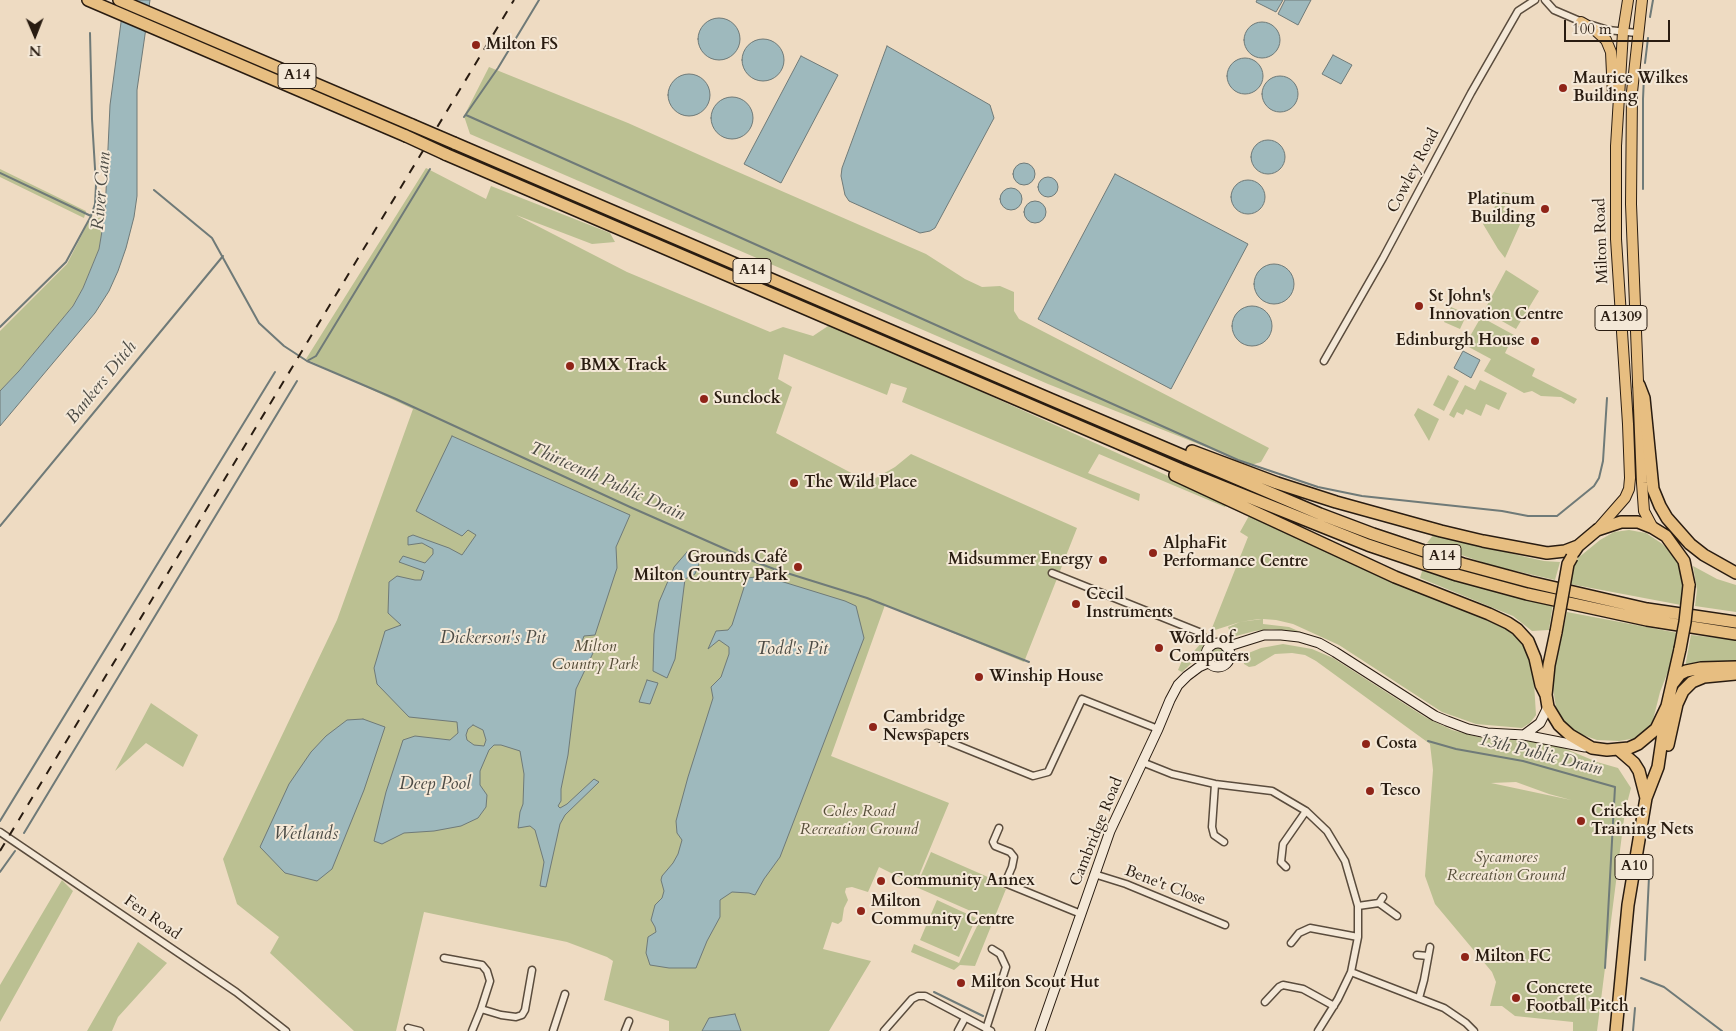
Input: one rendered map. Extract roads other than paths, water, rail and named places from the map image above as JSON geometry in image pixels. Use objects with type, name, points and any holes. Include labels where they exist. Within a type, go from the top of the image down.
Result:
[{"type":"highway","name":"A14","points":[[119,0],[1320,514],[1463,564],[1530,582],[1647,608],[1736,622]]},
{"type":"highway","name":"A14","points":[[91,1],[1181,470],[1316,525],[1368,545],[1458,575],[1527,594],[1647,620],[1736,634]]},
{"type":"highway","points":[[1639,385],[1644,398],[1653,489],[1660,506],[1667,518],[1690,544],[1704,555],[1736,573]]},
{"type":"highway","name":"A14","points":[[1117,442],[1135,456],[1206,490],[1395,577],[1508,623],[1518,629],[1528,641],[1535,658],[1541,685],[1546,695]]},
{"type":"highway","name":"A14","points":[[1161,446],[1188,450],[1277,483],[1441,532],[1547,553],[1566,551],[1578,546]]},
{"type":"highway","points":[[1666,536],[1684,561],[1689,585],[1680,649],[1667,706],[1660,721],[1651,734],[1638,744],[1619,750],[1592,748],[1570,735],[1559,725],[1548,707],[1546,695],[1549,665],[1568,564],[1578,546],[1597,530],[1626,521],[1638,522],[1653,528],[1679,543],[1697,558],[1736,578]]},
{"type":"highway","points":[[1672,684],[1680,674],[1686,671],[1701,668],[1736,667]]},
{"type":"highway","points":[[1658,767],[1666,756],[1677,704],[1683,691],[1692,682],[1704,677],[1736,674]]},
{"type":"highway","name":"A10","points":[[1616,1031],[1628,905],[1646,798],[1658,767],[1667,706]]},
{"type":"highway","name":"A10","points":[[1619,750],[1634,763],[1639,771],[1646,798]]},
{"type":"main road","name":"Milton Road","points":[[1597,530],[1624,498],[1629,489],[1630,478],[1629,432],[1616,239],[1616,146],[1623,32],[1628,0]]},
{"type":"main road","name":"Milton Road","points":[[1642,0],[1632,92],[1631,204],[1644,511],[1653,528]]},
{"type":"main road","name":"A1309","points":[[1581,22],[1606,40],[1611,52],[1616,146]]},
{"type":"street","name":"Cowley Road","points":[[1324,361],[1383,258],[1471,93],[1518,11],[1535,0]]},
{"type":"street","points":[[1544,0],[1554,10],[1581,22],[1608,30],[1637,33]]},
{"type":"street","points":[[1052,573],[1199,632],[1211,646]]},
{"type":"street","points":[[1226,647],[1230,656],[1224,665],[1216,667],[1208,662],[1206,654],[1211,646],[1218,644],[1226,647],[1264,635],[1281,634],[1299,637],[1319,643],[1335,652],[1447,722],[1486,733],[1524,735],[1592,748]]},
{"type":"street","name":"Cambridge Road","points":[[1040,1031],[1110,831],[1178,686],[1187,676],[1208,662]]},
{"type":"street","points":[[927,733],[1033,776],[1048,772],[1082,698],[1158,729]]},
{"type":"street","points":[[1524,735],[1540,723],[1548,707]]},
{"type":"street","points":[[1142,762],[1172,774],[1215,784],[1272,791],[1306,811],[1328,831],[1345,861],[1358,906],[1358,937],[1351,972],[1334,1006],[1318,1031]]},
{"type":"street","points":[[1215,784],[1212,826],[1214,835],[1224,842]]},
{"type":"street","points":[[1286,867],[1281,862],[1283,844],[1306,811]]},
{"type":"street","points":[[999,828],[993,842],[995,846],[1010,852],[1014,857],[1005,883],[1081,914]]},
{"type":"street","name":"Fen Road","points":[[0,832],[9,836],[236,992],[286,1031]]},
{"type":"street","name":"Bene't Close","points":[[1094,874],[1126,884],[1225,925]]},
{"type":"street","points":[[1379,903],[1383,897]]},
{"type":"street","points":[[1358,906],[1379,903],[1397,916]]},
{"type":"street","points":[[1291,943],[1297,931],[1310,928],[1358,937]]},
{"type":"street","points":[[1419,998],[1430,947]]},
{"type":"street","points":[[884,1031],[912,999],[918,996],[925,996],[988,1030],[1006,968],[1000,954],[992,949]]},
{"type":"street","points":[[1417,955],[1428,956]]},
{"type":"street","points":[[444,958],[482,965],[487,971],[490,981],[472,1031]]},
{"type":"street","points":[[481,1009],[500,1015],[516,1017],[522,1015],[525,1010],[532,970]]},
{"type":"street","points":[[1351,972],[1444,1008],[1474,1031]]},
{"type":"street","points":[[1265,1002],[1279,987],[1283,986],[1303,989],[1334,1006]]},
{"type":"street","points":[[553,1031],[565,994]]},
{"type":"street","points":[[958,1031],[965,1018]]},
{"type":"street","points":[[625,1031],[629,1021]]},
{"type":"street","points":[[408,1028],[420,1031]]},
{"type":"water","points":[[124,0],[150,0],[137,90],[137,196],[126,248],[109,291],[95,313],[0,426],[0,391],[73,306],[83,288],[99,249],[105,213],[110,105]]},
{"type":"water","points":[[1257,0],[1283,0],[1276,12],[1256,2]]},
{"type":"water","points":[[1285,0],[1311,0],[1298,25],[1278,14]]},
{"type":"water","points":[[723,18],[731,21],[737,27],[740,39],[737,51],[731,57],[715,60],[707,57],[701,51],[698,35],[701,27],[707,21]]},
{"type":"water","points":[[1262,22],[1275,27],[1280,40],[1275,53],[1262,58],[1249,53],[1244,40],[1249,27]]},
{"type":"water","points":[[767,39],[775,42],[781,48],[784,60],[781,72],[775,78],[759,81],[751,78],[745,72],[742,56],[745,48],[751,42]]},
{"type":"water","points":[[887,46],[990,105],[994,118],[935,228],[930,231],[920,233],[849,201],[845,195],[841,176],[842,168]]},
{"type":"water","points":[[1333,55],[1352,65],[1341,84],[1322,74]]},
{"type":"water","points":[[801,56],[838,75],[781,183],[744,164]]},
{"type":"water","points":[[1245,58],[1258,63],[1263,76],[1258,89],[1245,94],[1232,89],[1227,76],[1232,63]]},
{"type":"water","points":[[693,74],[701,77],[707,83],[710,95],[707,107],[701,113],[685,116],[677,113],[671,107],[668,91],[671,83],[677,77]]},
{"type":"water","points":[[1280,76],[1287,77],[1293,81],[1297,87],[1297,101],[1293,107],[1287,111],[1280,112],[1273,111],[1267,107],[1263,101],[1262,94],[1263,87],[1267,81],[1273,77]]},
{"type":"water","points":[[736,97],[744,100],[750,106],[753,118],[750,130],[744,136],[728,139],[720,136],[714,130],[711,114],[714,106],[720,100]]},
{"type":"water","points":[[1268,140],[1275,141],[1280,145],[1284,150],[1284,164],[1280,169],[1275,173],[1268,174],[1261,173],[1256,169],[1252,164],[1251,157],[1252,150],[1256,145],[1261,141]]},
{"type":"water","points":[[1024,163],[1032,166],[1035,174],[1032,182],[1024,185],[1016,182],[1013,174],[1016,166]]},
{"type":"water","points":[[1115,174],[1248,244],[1171,389],[1038,319]]},
{"type":"water","points":[[1044,177],[1052,177],[1058,183],[1058,191],[1052,197],[1044,197],[1038,191],[1038,183]]},
{"type":"water","points":[[1248,180],[1255,181],[1260,185],[1264,190],[1264,204],[1260,209],[1255,213],[1248,214],[1241,213],[1236,209],[1232,204],[1231,197],[1232,190],[1236,185],[1241,181]]},
{"type":"water","points":[[1011,188],[1019,191],[1022,199],[1019,207],[1011,210],[1003,207],[1000,199],[1003,191]]},
{"type":"water","points":[[1035,201],[1043,204],[1046,212],[1043,220],[1035,223],[1027,220],[1024,212],[1027,204]]},
{"type":"water","points":[[1274,264],[1288,270],[1294,284],[1288,298],[1274,304],[1260,298],[1254,284],[1260,270]]},
{"type":"water","points":[[1252,306],[1266,312],[1272,326],[1266,340],[1252,346],[1238,340],[1232,326],[1238,312]]},
{"type":"water","points":[[1463,351],[1480,360],[1471,378],[1454,368]]},
{"type":"water","name":"Dickerson's Pit","points":[[452,436],[630,515],[616,547],[617,568],[595,635],[584,636],[581,644],[593,653],[576,689],[568,755],[561,789],[561,801],[558,806],[560,808],[567,804],[594,779],[599,782],[565,815],[560,824],[546,887],[540,886],[544,862],[535,830],[530,826],[518,828],[523,804],[524,774],[520,751],[501,745],[494,745],[489,750],[480,771],[480,785],[487,795],[486,807],[478,818],[461,826],[434,831],[404,833],[382,844],[374,841],[386,792],[403,740],[415,736],[450,740],[458,733],[457,722],[409,717],[377,684],[374,668],[385,631],[401,625],[388,613],[389,582],[397,576],[421,580],[424,571],[399,562],[403,556],[425,563],[433,554],[433,549],[422,543],[408,545],[408,537],[413,535],[449,548],[462,555],[476,535],[468,530],[462,536],[416,511]],"holes":[[[473,725],[483,730],[486,740],[484,746],[474,745],[467,740],[468,729]]]},
{"type":"water","points":[[687,552],[700,561],[695,574],[685,579],[675,659],[667,678],[653,671],[654,634],[659,602],[674,567]]},
{"type":"water","name":"Todd's Pit","points":[[764,576],[856,606],[864,638],[780,857],[755,895],[732,892],[720,900],[720,917],[707,941],[696,968],[669,968],[650,965],[646,953],[648,937],[656,932],[651,920],[655,905],[662,898],[664,891],[661,880],[662,876],[678,854],[682,840],[677,833],[676,821],[713,698],[711,687],[721,677],[729,654],[729,647],[719,640],[708,649],[716,631],[728,630],[732,625],[747,578]]},
{"type":"water","points":[[647,680],[658,683],[650,704],[639,702]]},
{"type":"water","name":"Wetlands","points":[[363,719],[385,727],[364,790],[332,869],[317,881],[285,873],[260,847],[289,784],[311,752],[326,736],[347,720]]},
{"type":"water","points":[[735,1014],[741,1031],[702,1031],[709,1018]]},
{"type":"waterway","points":[[464,117],[498,68],[539,0]]},
{"type":"waterway","points":[[1650,17],[1653,0]]},
{"type":"waterway","name":"River Cam","points":[[0,327],[66,262],[91,216],[95,204],[96,185],[90,33]]},
{"type":"waterway","points":[[1645,63],[1648,38]]},
{"type":"waterway","points":[[1643,189],[1644,76]]},
{"type":"waterway","points":[[466,115],[1238,460],[1318,487],[1362,496],[1502,511],[1528,516],[1557,516],[1594,486],[1599,478],[1603,461],[1607,398]]},
{"type":"waterway","points":[[307,361],[316,356],[430,169]]},
{"type":"waterway","name":"River Cam","points":[[0,173],[91,216]]},
{"type":"waterway","name":"Thirteenth Public Drain","points":[[154,190],[212,238],[259,323],[284,346],[307,361],[396,399],[748,559],[867,598],[1029,662]]},
{"type":"waterway","name":"Bankers Ditch","points":[[0,526],[223,256]]},
{"type":"waterway","points":[[0,821],[275,372]]},
{"type":"waterway","points":[[24,833],[297,381]]},
{"type":"waterway","name":"13th Public Drain","points":[[1428,741],[1456,749],[1523,761],[1615,787],[1605,968]]},
{"type":"waterway","points":[[0,872],[15,851]]},
{"type":"waterway","points":[[1645,960],[1649,877]]},
{"type":"waterway","name":"Thirteenth Public Drain","points":[[1641,978],[1664,987],[1722,1031]]},
{"type":"waterway","points":[[934,992],[983,1016]]},
{"type":"waterway","points":[[1633,1031],[1635,1008]]},
{"type":"railway","points":[[0,851],[514,0]]},
{"type":"place","name":"Milton FS","points":[[476,45]]},
{"type":"place","name":"Maurice Wilkes Building","points":[[1563,88]]},
{"type":"place","name":"Platinum Building","points":[[1545,209]]},
{"type":"place","name":"St John's Innovation Centre","points":[[1419,306]]},
{"type":"place","name":"Edinburgh House","points":[[1535,341]]},
{"type":"place","name":"BMX Track","points":[[570,366]]},
{"type":"place","name":"Sunclock","points":[[704,399]]},
{"type":"place","name":"The Wild Place","points":[[794,483]]},
{"type":"place","name":"AlphaFit Performance Centre","points":[[1153,553]]},
{"type":"place","name":"Midsummer Energy","points":[[1103,560]]},
{"type":"place","name":"Grounds Café Milton Country Park","points":[[798,567]]},
{"type":"place","name":"Cecil Instruments","points":[[1076,604]]},
{"type":"place","name":"World of Computers","points":[[1159,648]]},
{"type":"place","name":"Winship House","points":[[979,677]]},
{"type":"place","name":"Cambridge Newspapers","points":[[873,727]]},
{"type":"place","name":"Costa","points":[[1366,744]]},
{"type":"place","name":"Tesco","points":[[1370,791]]},
{"type":"place","name":"Cricket Training Nets","points":[[1581,821]]},
{"type":"place","name":"Community Annex","points":[[881,881]]},
{"type":"place","name":"Milton Community Centre","points":[[861,911]]},
{"type":"place","name":"Milton FC","points":[[1465,957]]},
{"type":"place","name":"Milton Scout Hut","points":[[961,983]]},
{"type":"place","name":"Concrete Football Pitch","points":[[1516,998]]},
{"type":"park label","name":"Milton Country Park","points":[[595,656]]},
{"type":"park label","name":"Coles Road Recreation Ground","points":[[859,821]]},
{"type":"park label","name":"Sycamores Recreation Ground","points":[[1506,867]]},
{"type":"water label","name":"Deep Pool","points":[[435,785]]}]
